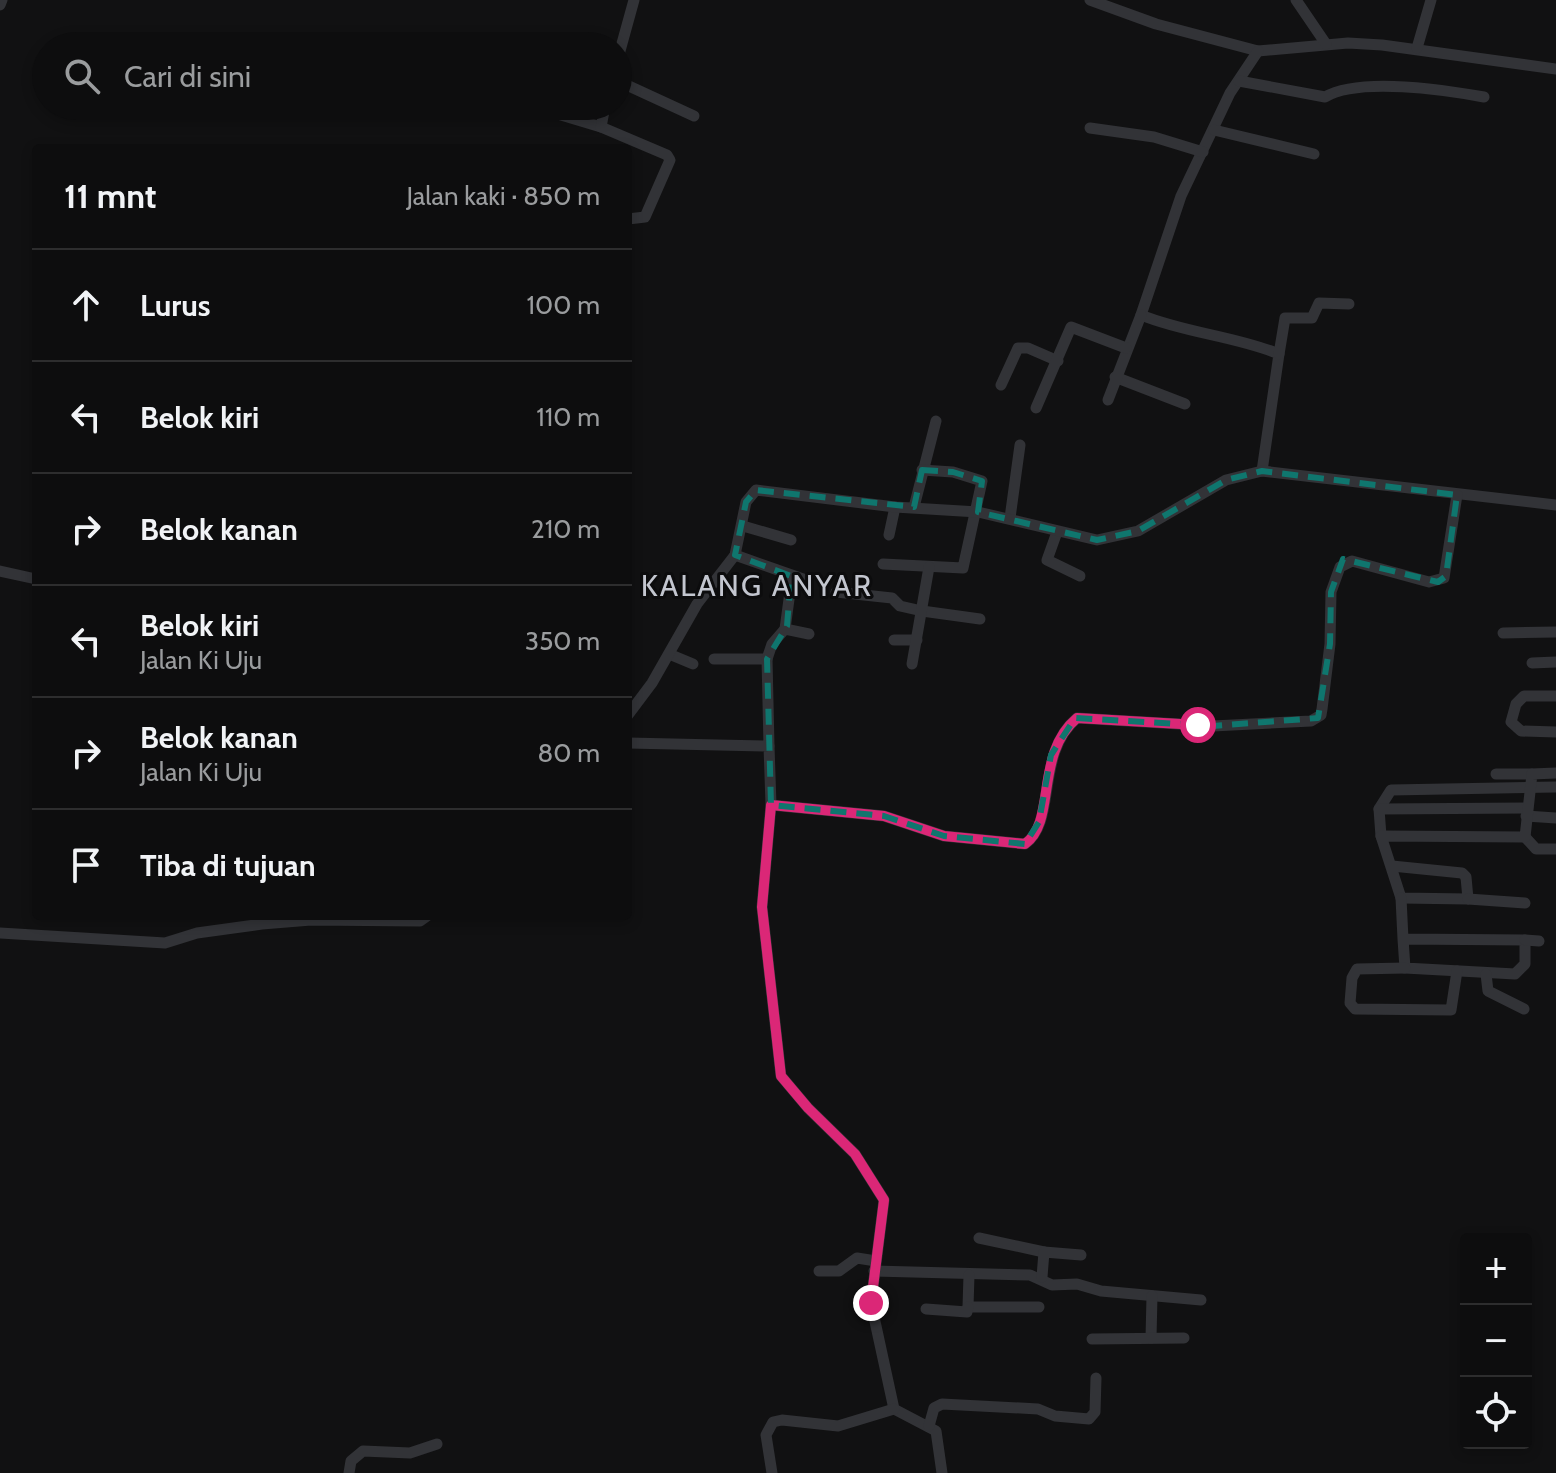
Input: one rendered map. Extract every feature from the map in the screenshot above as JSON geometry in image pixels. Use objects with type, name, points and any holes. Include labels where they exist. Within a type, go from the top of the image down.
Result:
[{"type":"street","points":[[625,32],[634,0]]},
{"type":"street","points":[[1090,0],[1107,2],[1156,24],[1258,51],[1326,44],[1417,48],[1556,69]]},
{"type":"street","points":[[1296,0],[1326,44]]},
{"type":"street","points":[[1417,48],[1431,0]]},
{"type":"street","points":[[1108,400],[1141,315],[1166,232],[1214,130],[1258,51]]},
{"type":"street","points":[[1239,81],[1325,97],[1335,91],[1402,87],[1484,97]]},
{"type":"street","points":[[632,87],[694,116]]},
{"type":"street","points":[[578,120],[667,155],[670,160],[645,217],[632,219]]},
{"type":"street","points":[[601,127],[602,120]]},
{"type":"street","points":[[1090,128],[1154,137],[1203,152]]},
{"type":"street","points":[[1214,130],[1314,154]]},
{"type":"street","points":[[1262,471],[1285,318],[1312,318],[1319,303],[1349,304]]},
{"type":"street","points":[[1141,315],[1165,326],[1261,347],[1279,354]]},
{"type":"street","points":[[1036,408],[1073,325],[1126,348]]},
{"type":"street","points":[[1001,385],[1018,348],[1028,348],[1058,361]]},
{"type":"street","points":[[1115,377],[1185,404]]},
{"type":"street","points":[[914,507],[936,421]]},
{"type":"street","points":[[1010,518],[1020,445]]},
{"type":"street","points":[[883,564],[963,568],[978,512],[980,480],[922,470]]},
{"type":"street","points":[[632,709],[669,654],[697,604],[735,555],[746,502],[756,490],[895,507],[978,512],[1097,540],[1138,531],[1226,480],[1262,471],[1556,505]]},
{"type":"street","points":[[771,805],[884,816],[944,836],[1025,844],[1039,822],[1053,751],[1077,718],[1213,726],[1311,721],[1321,715],[1330,644],[1331,592],[1340,567],[1352,561],[1429,582],[1444,578],[1457,495]]},
{"type":"street","points":[[889,535],[895,507]]},
{"type":"street","points":[[743,526],[791,540]]},
{"type":"street","points":[[1057,532],[1047,560],[1080,576]]},
{"type":"street","points":[[735,555],[798,578],[785,629],[772,644],[767,659],[771,805],[762,907],[770,1005],[786,1084],[855,1154],[884,1200],[871,1303],[894,1409]]},
{"type":"street","points":[[912,664],[929,567]]},
{"type":"street","points":[[0,571],[32,578]]},
{"type":"street","points":[[836,592],[892,598],[900,606],[980,619]]},
{"type":"street","points":[[785,629],[809,634]]},
{"type":"street","points":[[1503,633],[1556,632]]},
{"type":"street","points":[[894,640],[917,640]]},
{"type":"street","points":[[669,654],[693,664]]},
{"type":"street","points":[[714,659],[767,659]]},
{"type":"street","points":[[1532,663],[1556,662]]},
{"type":"street","points":[[1556,696],[1524,696],[1511,716],[1511,722],[1521,731],[1556,732]]},
{"type":"street","points":[[632,743],[769,746]]},
{"type":"street","points":[[1405,968],[1401,898],[1381,836],[1379,809],[1391,790],[1531,780],[1556,773]]},
{"type":"street","points":[[1496,774],[1556,787]]},
{"type":"street","points":[[1531,780],[1525,837],[1536,849],[1556,849]]},
{"type":"street","points":[[1379,809],[1527,812],[1556,818]]},
{"type":"street","points":[[1381,836],[1525,837]]},
{"type":"street","points":[[1392,866],[1462,873],[1466,877],[1468,899]]},
{"type":"street","points":[[1401,898],[1525,903]]},
{"type":"street","points":[[0,933],[165,943],[197,933],[262,924],[311,920],[421,920]]},
{"type":"street","points":[[1403,939],[1539,941]]},
{"type":"street","points":[[1457,971],[1451,1010],[1373,1011],[1355,1009],[1350,1003],[1352,978],[1357,969],[1405,968],[1457,971],[1486,974],[1518,973],[1525,964],[1525,940]]},
{"type":"street","points":[[1486,974],[1488,991],[1524,1009]]},
{"type":"street","points":[[979,1238],[1044,1252],[1081,1255]]},
{"type":"street","points":[[1042,1277],[1044,1252]]},
{"type":"street","points":[[819,1271],[839,1271],[857,1258],[875,1266],[969,1275],[1042,1277],[1052,1285],[1077,1284],[1101,1291],[1201,1300]]},
{"type":"street","points":[[926,1309],[967,1312],[969,1275]]},
{"type":"street","points":[[1151,1338],[1152,1296]]},
{"type":"street","points":[[968,1307],[1039,1307]]},
{"type":"street","points":[[1092,1339],[1184,1338]]},
{"type":"street","points":[[929,1426],[934,1408],[942,1404],[1038,1409],[1055,1416],[1089,1419],[1095,1412],[1096,1378]]},
{"type":"street","points":[[772,1473],[766,1435],[773,1422],[782,1420],[838,1426],[894,1409],[929,1426],[939,1439],[942,1473]]},
{"type":"street","points":[[349,1473],[351,1461],[363,1451],[410,1453],[437,1444]]},
{"type":"highlighted area","points":[[922,470],[953,472],[982,481],[978,512],[1097,540],[1138,531],[1226,480],[1262,471],[1457,495],[1446,576],[1438,582],[1343,559],[1331,592],[1330,644],[1318,718],[1213,726],[1075,718],[1051,755],[1039,822],[1025,844],[944,836],[884,816],[771,805],[767,659],[787,626],[791,576],[735,555],[746,502],[756,490],[914,507]]},
{"type":"district","name":"KALANG ANYAR","points":[[757,586]]},
{"type":"route","points":[[871,1303],[884,1200],[855,1154],[808,1108],[781,1076],[779,1044],[770,1005],[762,907],[771,805],[884,816],[944,836],[1025,844],[1039,822],[1053,751],[1077,718],[1091,716],[1198,725]]}]
